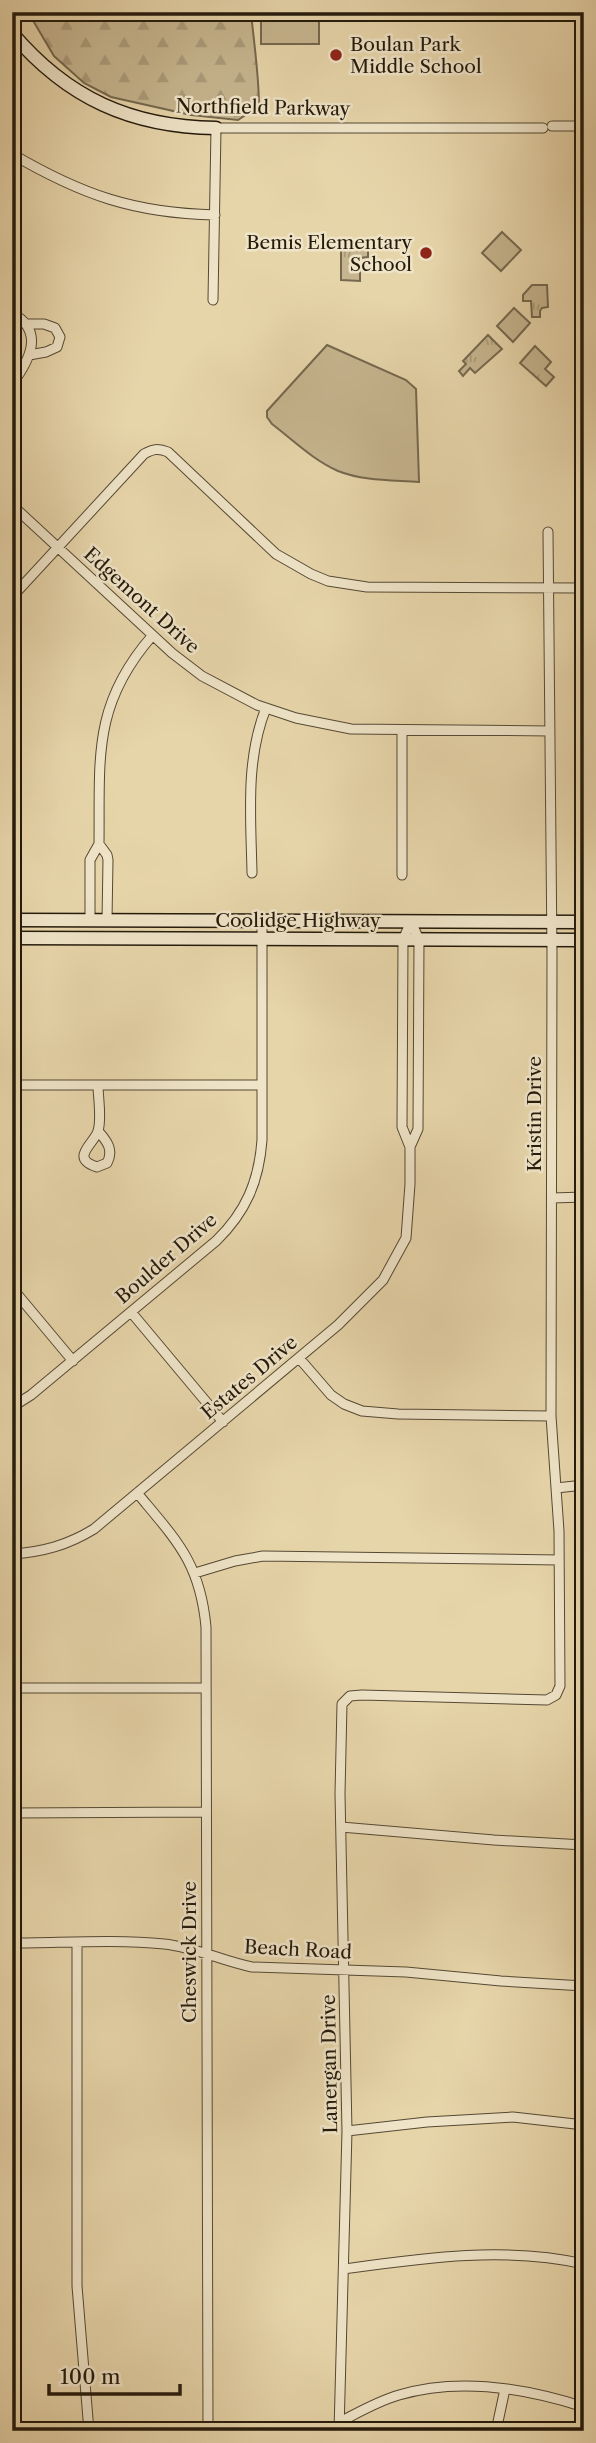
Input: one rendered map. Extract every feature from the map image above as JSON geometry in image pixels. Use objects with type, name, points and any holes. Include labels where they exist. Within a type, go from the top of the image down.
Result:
[{"type":"main road","name":"Northfield Parkway","points":[[12,33],[54,75],[98,103],[145,120],[216,128]]},
{"type":"main road","name":"Coolidge Highway","points":[[12,920],[584,922]]},
{"type":"main road","name":"Coolidge Highway","points":[[12,938],[584,940]]},
{"type":"street","name":"Northfield Parkway","points":[[216,128],[584,126]]},
{"type":"street","points":[[213,300],[216,128]]},
{"type":"street","points":[[12,154],[62,182],[108,200],[158,211],[215,215]]},
{"type":"street","points":[[12,313],[25,320],[32,344],[29,355],[12,384]]},
{"type":"street","points":[[27,324],[44,324],[55,328],[60,337],[57,347],[29,355]]},
{"type":"street","points":[[12,597],[144,454],[153,449],[168,452],[276,554],[328,581],[367,587],[584,588]]},
{"type":"street","name":"Edgemont Drive","points":[[12,505],[152,636],[202,676],[266,708],[327,726],[402,731],[550,731]]},
{"type":"street","name":"Kristin Drive","points":[[346,1698],[362,1695],[541,1701],[550,1700],[556,1695],[561,1677],[559,1560],[551,1416],[552,940],[548,532]]},
{"type":"street","points":[[90,920],[90,860],[99,844],[103,726],[125,671],[152,636]]},
{"type":"street","points":[[252,873],[251,783],[254,753],[266,708]]},
{"type":"street","points":[[402,731],[402,875]]},
{"type":"street","points":[[99,844],[108,860],[107,920]]},
{"type":"street","name":"Boulder Drive","points":[[12,1407],[31,1395],[216,1241],[245,1205],[253,1189],[260,1157],[262,921]]},
{"type":"street","name":"Estates Drive","points":[[12,1555],[36,1553],[72,1541],[94,1529],[338,1325],[383,1280],[406,1238],[411,1184],[410,1147],[402,1127],[403,940],[411,921]]},
{"type":"street","name":"Estates Drive","points":[[410,1147],[418,1129],[419,940],[411,921]]},
{"type":"street","points":[[12,1084],[262,1085]]},
{"type":"street","points":[[98,1084],[98,1131]]},
{"type":"street","points":[[552,1198],[584,1198]]},
{"type":"street","points":[[12,1288],[73,1360]]},
{"type":"street","points":[[131,1312],[223,1422]]},
{"type":"street","points":[[299,1358],[331,1395],[362,1411],[551,1416]]},
{"type":"street","points":[[556,1488],[584,1485]]},
{"type":"street","name":"Cheswick Drive","points":[[138,1494],[181,1546],[195,1573],[202,1594],[206,1628],[208,2431]]},
{"type":"street","points":[[195,1573],[235,1561],[276,1556],[559,1560]]},
{"type":"street","points":[[12,1688],[205,1688]]},
{"type":"street","name":"Lanergan Drive","points":[[340,2426],[347,2131],[341,1712],[346,1698]]},
{"type":"street","points":[[12,1813],[206,1812]]},
{"type":"street","points":[[341,1827],[584,1845]]},
{"type":"street","name":"Beach Road","points":[[12,1943],[163,1944],[206,1952],[252,1967],[345,1969],[584,1986]]},
{"type":"street","points":[[77,1943],[77,2286],[89,2431]]},
{"type":"street","points":[[347,2131],[438,2121],[513,2117],[584,2124]]},
{"type":"street","points":[[344,2269],[495,2254],[546,2257],[584,2264]]},
{"type":"street","points":[[340,2426],[396,2396],[425,2389],[464,2386],[505,2389],[584,2407]]},
{"type":"street","points":[[496,2431],[505,2389]]},
{"type":"green space","points":[[28,12],[251,12],[259,106],[238,120],[191,115],[111,97],[84,83],[54,56]]},
{"type":"green space","points":[[261,12],[319,12],[319,44],[261,44]]},
{"type":"green space","points":[[502,232],[521,250],[501,271],[482,253]]},
{"type":"green space","points":[[341,247],[368,247],[368,257],[360,258],[360,281],[341,280]]},
{"type":"green space","points":[[532,285],[547,285],[548,307],[542,308],[540,317],[532,317],[531,301],[523,301],[523,295]]},
{"type":"green space","points":[[514,308],[530,323],[513,342],[497,326]]},
{"type":"green space","points":[[488,335],[502,349],[475,373],[470,368],[463,376],[459,371],[466,364],[463,361]]},
{"type":"green space","points":[[327,345],[406,380],[416,389],[419,482],[367,478],[338,471],[304,449],[267,417],[267,411]]},
{"type":"green space","points":[[535,346],[551,362],[545,369],[554,377],[546,386],[520,363]]},
{"type":"place","name":"Boulan Park Middle School","points":[[336,55]]},
{"type":"place","name":"Bemis Elementary School","points":[[426,253]]}]
